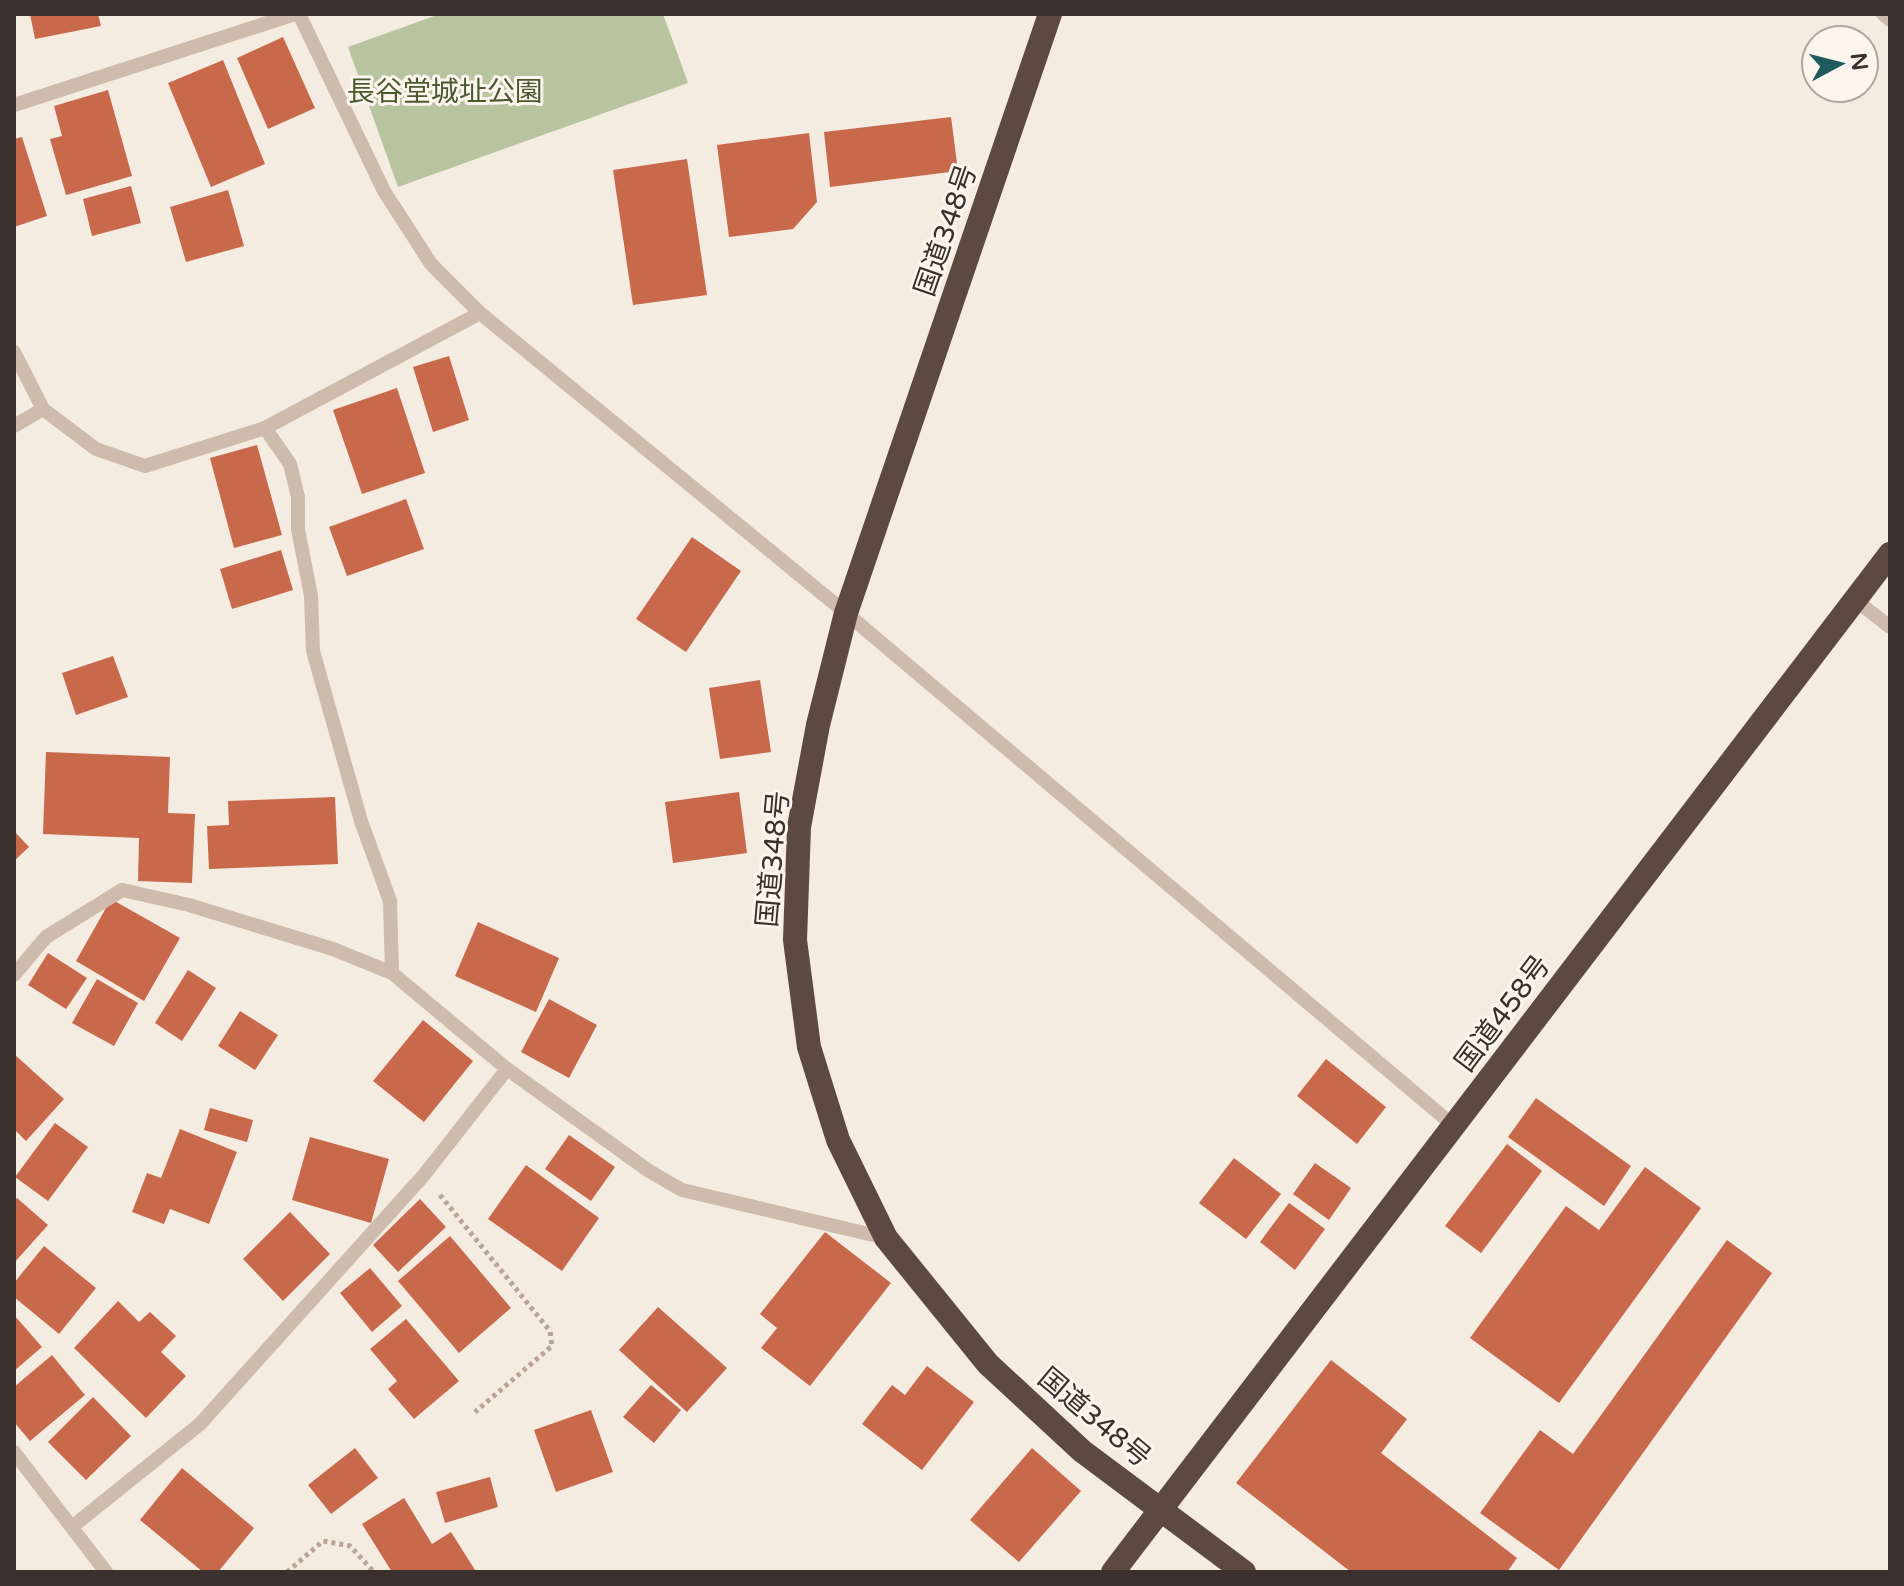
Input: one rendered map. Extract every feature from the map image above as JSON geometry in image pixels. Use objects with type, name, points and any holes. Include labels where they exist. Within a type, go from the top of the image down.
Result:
[{"type":"highway","name":"国道348号","points":[[1050,14],[846,613],[818,725],[799,827],[795,940],[809,1047],[838,1140],[886,1238],[988,1364],[1082,1451],[1244,1572]]},
{"type":"highway","name":"国道458号","points":[[1113,1572],[1890,554]]},
{"type":"lane","points":[[14,105],[297,14],[384,191],[431,264],[480,313],[846,613],[1454,1126]]},
{"type":"lane","points":[[1883,14],[1890,20]]},
{"type":"lane","points":[[14,352],[43,409],[96,449],[145,466],[265,428],[480,313]]},
{"type":"lane","points":[[14,426],[43,409]]},
{"type":"lane","points":[[265,428],[290,464],[311,596],[313,651],[361,821],[390,901],[392,973]]},
{"type":"lane","points":[[1854,599],[1890,627]]},
{"type":"lane","points":[[14,975],[46,937],[122,890],[189,905],[333,949],[392,973],[507,1069],[649,1171],[682,1190],[886,1238]]},
{"type":"lane","points":[[72,1527],[200,1424],[424,1175],[507,1069]]},
{"type":"lane","points":[[14,1452],[106,1572]]},
{"type":"path","points":[[424,1175],[550,1331],[552,1346],[475,1412]]},
{"type":"path","points":[[287,1572],[323,1541],[350,1546],[374,1572]]},
{"type":"green space","name":"長谷堂城址公園","points":[[440,14],[663,14],[688,83],[398,187],[348,47]]},
{"type":"building","points":[[30,14],[98,14],[101,26],[35,39]]},
{"type":"building","points":[[283,37],[315,108],[268,129],[237,58]]},
{"type":"building","points":[[223,60],[265,164],[211,187],[168,83]]},
{"type":"building","points":[[108,90],[132,176],[66,195],[50,139],[62,136],[54,106]]},
{"type":"building","points":[[951,117],[958,171],[830,187],[824,132]]},
{"type":"building","points":[[809,133],[817,202],[793,229],[729,237],[717,145]]},
{"type":"building","points":[[22,137],[47,216],[14,227],[14,139]]},
{"type":"building","points":[[687,159],[707,295],[633,305],[613,170]]},
{"type":"building","points":[[131,186],[141,223],[92,236],[83,199]]},
{"type":"building","points":[[228,190],[244,246],[186,262],[170,207]]},
{"type":"building","points":[[449,356],[469,420],[433,432],[413,367]]},
{"type":"building","points":[[397,388],[425,473],[362,494],[333,410]]},
{"type":"building","points":[[257,445],[282,535],[234,548],[210,458]]},
{"type":"building","points":[[406,499],[424,549],[347,576],[329,527]]},
{"type":"building","points":[[692,537],[741,571],[686,652],[636,619]]},
{"type":"building","points":[[281,550],[293,590],[232,609],[220,569]]},
{"type":"building","points":[[113,656],[128,697],[76,715],[62,673]]},
{"type":"building","points":[[760,680],[771,752],[720,759],[709,688]]},
{"type":"building","points":[[46,752],[170,757],[168,813],[195,814],[192,883],[138,881],[139,838],[43,834]]},
{"type":"building","points":[[739,792],[747,853],[673,863],[665,802]]},
{"type":"building","points":[[335,797],[338,864],[209,869],[207,826],[229,825],[228,801]]},
{"type":"building","points":[[14,831],[29,847],[14,861]]},
{"type":"building","points":[[111,899],[180,938],[144,1001],[76,961]]},
{"type":"building","points":[[478,922],[559,958],[536,1012],[455,976]]},
{"type":"building","points":[[48,953],[87,978],[66,1009],[28,985]]},
{"type":"building","points":[[188,970],[216,988],[182,1041],[155,1023]]},
{"type":"building","points":[[97,979],[138,1003],[114,1046],[72,1023]]},
{"type":"building","points":[[549,999],[597,1025],[569,1078],[521,1052]]},
{"type":"building","points":[[240,1011],[278,1035],[255,1070],[218,1046]]},
{"type":"building","points":[[423,1020],[473,1061],[424,1122],[373,1081]]},
{"type":"building","points":[[14,1054],[64,1099],[26,1141],[14,1129]]},
{"type":"building","points":[[1326,1059],[1386,1107],[1357,1144],[1297,1096]]},
{"type":"building","points":[[1536,1098],[1631,1166],[1604,1206],[1508,1137]]},
{"type":"building","points":[[210,1108],[253,1120],[247,1142],[204,1130]]},
{"type":"building","points":[[55,1123],[88,1147],[48,1201],[15,1177]]},
{"type":"building","points":[[180,1129],[237,1152],[209,1224],[170,1209],[164,1224],[132,1212],[147,1173],[161,1178]]},
{"type":"building","points":[[569,1135],[615,1167],[591,1201],[545,1169]]},
{"type":"building","points":[[310,1137],[389,1159],[371,1223],[292,1200]]},
{"type":"building","points":[[1507,1144],[1542,1171],[1481,1253],[1445,1226]]},
{"type":"building","points":[[1234,1158],[1281,1194],[1246,1239],[1199,1203]]},
{"type":"building","points":[[1315,1163],[1351,1188],[1329,1220],[1293,1194]]},
{"type":"building","points":[[526,1165],[599,1218],[562,1271],[488,1219]]},
{"type":"building","points":[[1645,1167],[1701,1208],[1559,1403],[1470,1338],[1566,1206],[1599,1230]]},
{"type":"building","points":[[17,1198],[48,1225],[14,1263],[14,1201]]},
{"type":"building","points":[[420,1199],[446,1227],[398,1272],[373,1245]]},
{"type":"building","points":[[1289,1203],[1325,1229],[1295,1270],[1260,1242]]},
{"type":"building","points":[[290,1212],[330,1254],[283,1301],[243,1259]]},
{"type":"building","points":[[825,1232],[891,1283],[810,1386],[761,1348],[777,1328],[760,1314]]},
{"type":"building","points":[[450,1236],[511,1308],[459,1353],[398,1281]]},
{"type":"building","points":[[1727,1240],[1772,1273],[1559,1570],[1480,1513],[1540,1430],[1573,1454]]},
{"type":"building","points":[[44,1246],[96,1288],[59,1334],[14,1297],[14,1283]]},
{"type":"building","points":[[370,1268],[402,1306],[372,1332],[340,1293]]},
{"type":"building","points":[[118,1301],[139,1322],[150,1312],[176,1336],[161,1352],[186,1376],[146,1418],[74,1348]]},
{"type":"building","points":[[658,1307],[727,1368],[687,1412],[619,1350]]},
{"type":"building","points":[[14,1315],[42,1347],[14,1371]]},
{"type":"building","points":[[406,1319],[459,1381],[414,1419],[388,1389],[397,1381],[370,1349]]},
{"type":"building","points":[[52,1355],[85,1395],[30,1441],[14,1422],[14,1387]]},
{"type":"building","points":[[1331,1360],[1407,1419],[1381,1453],[1517,1558],[1507,1572],[1351,1572],[1236,1483]]},
{"type":"building","points":[[927,1366],[974,1402],[922,1470],[862,1424],[892,1385],[905,1395]]},
{"type":"building","points":[[651,1385],[681,1410],[654,1443],[623,1417]]},
{"type":"building","points":[[93,1397],[131,1436],[86,1480],[48,1442]]},
{"type":"building","points":[[591,1410],[613,1472],[556,1492],[534,1430]]},
{"type":"building","points":[[355,1448],[378,1478],[331,1514],[308,1485]]},
{"type":"building","points":[[1032,1448],[1081,1491],[1019,1562],[970,1520]]},
{"type":"building","points":[[182,1468],[254,1528],[218,1572],[203,1572],[140,1520]]},
{"type":"building","points":[[490,1477],[498,1507],[445,1523],[436,1492]]},
{"type":"building","points":[[404,1498],[432,1544],[451,1532],[475,1570],[392,1572],[362,1524]]}]
